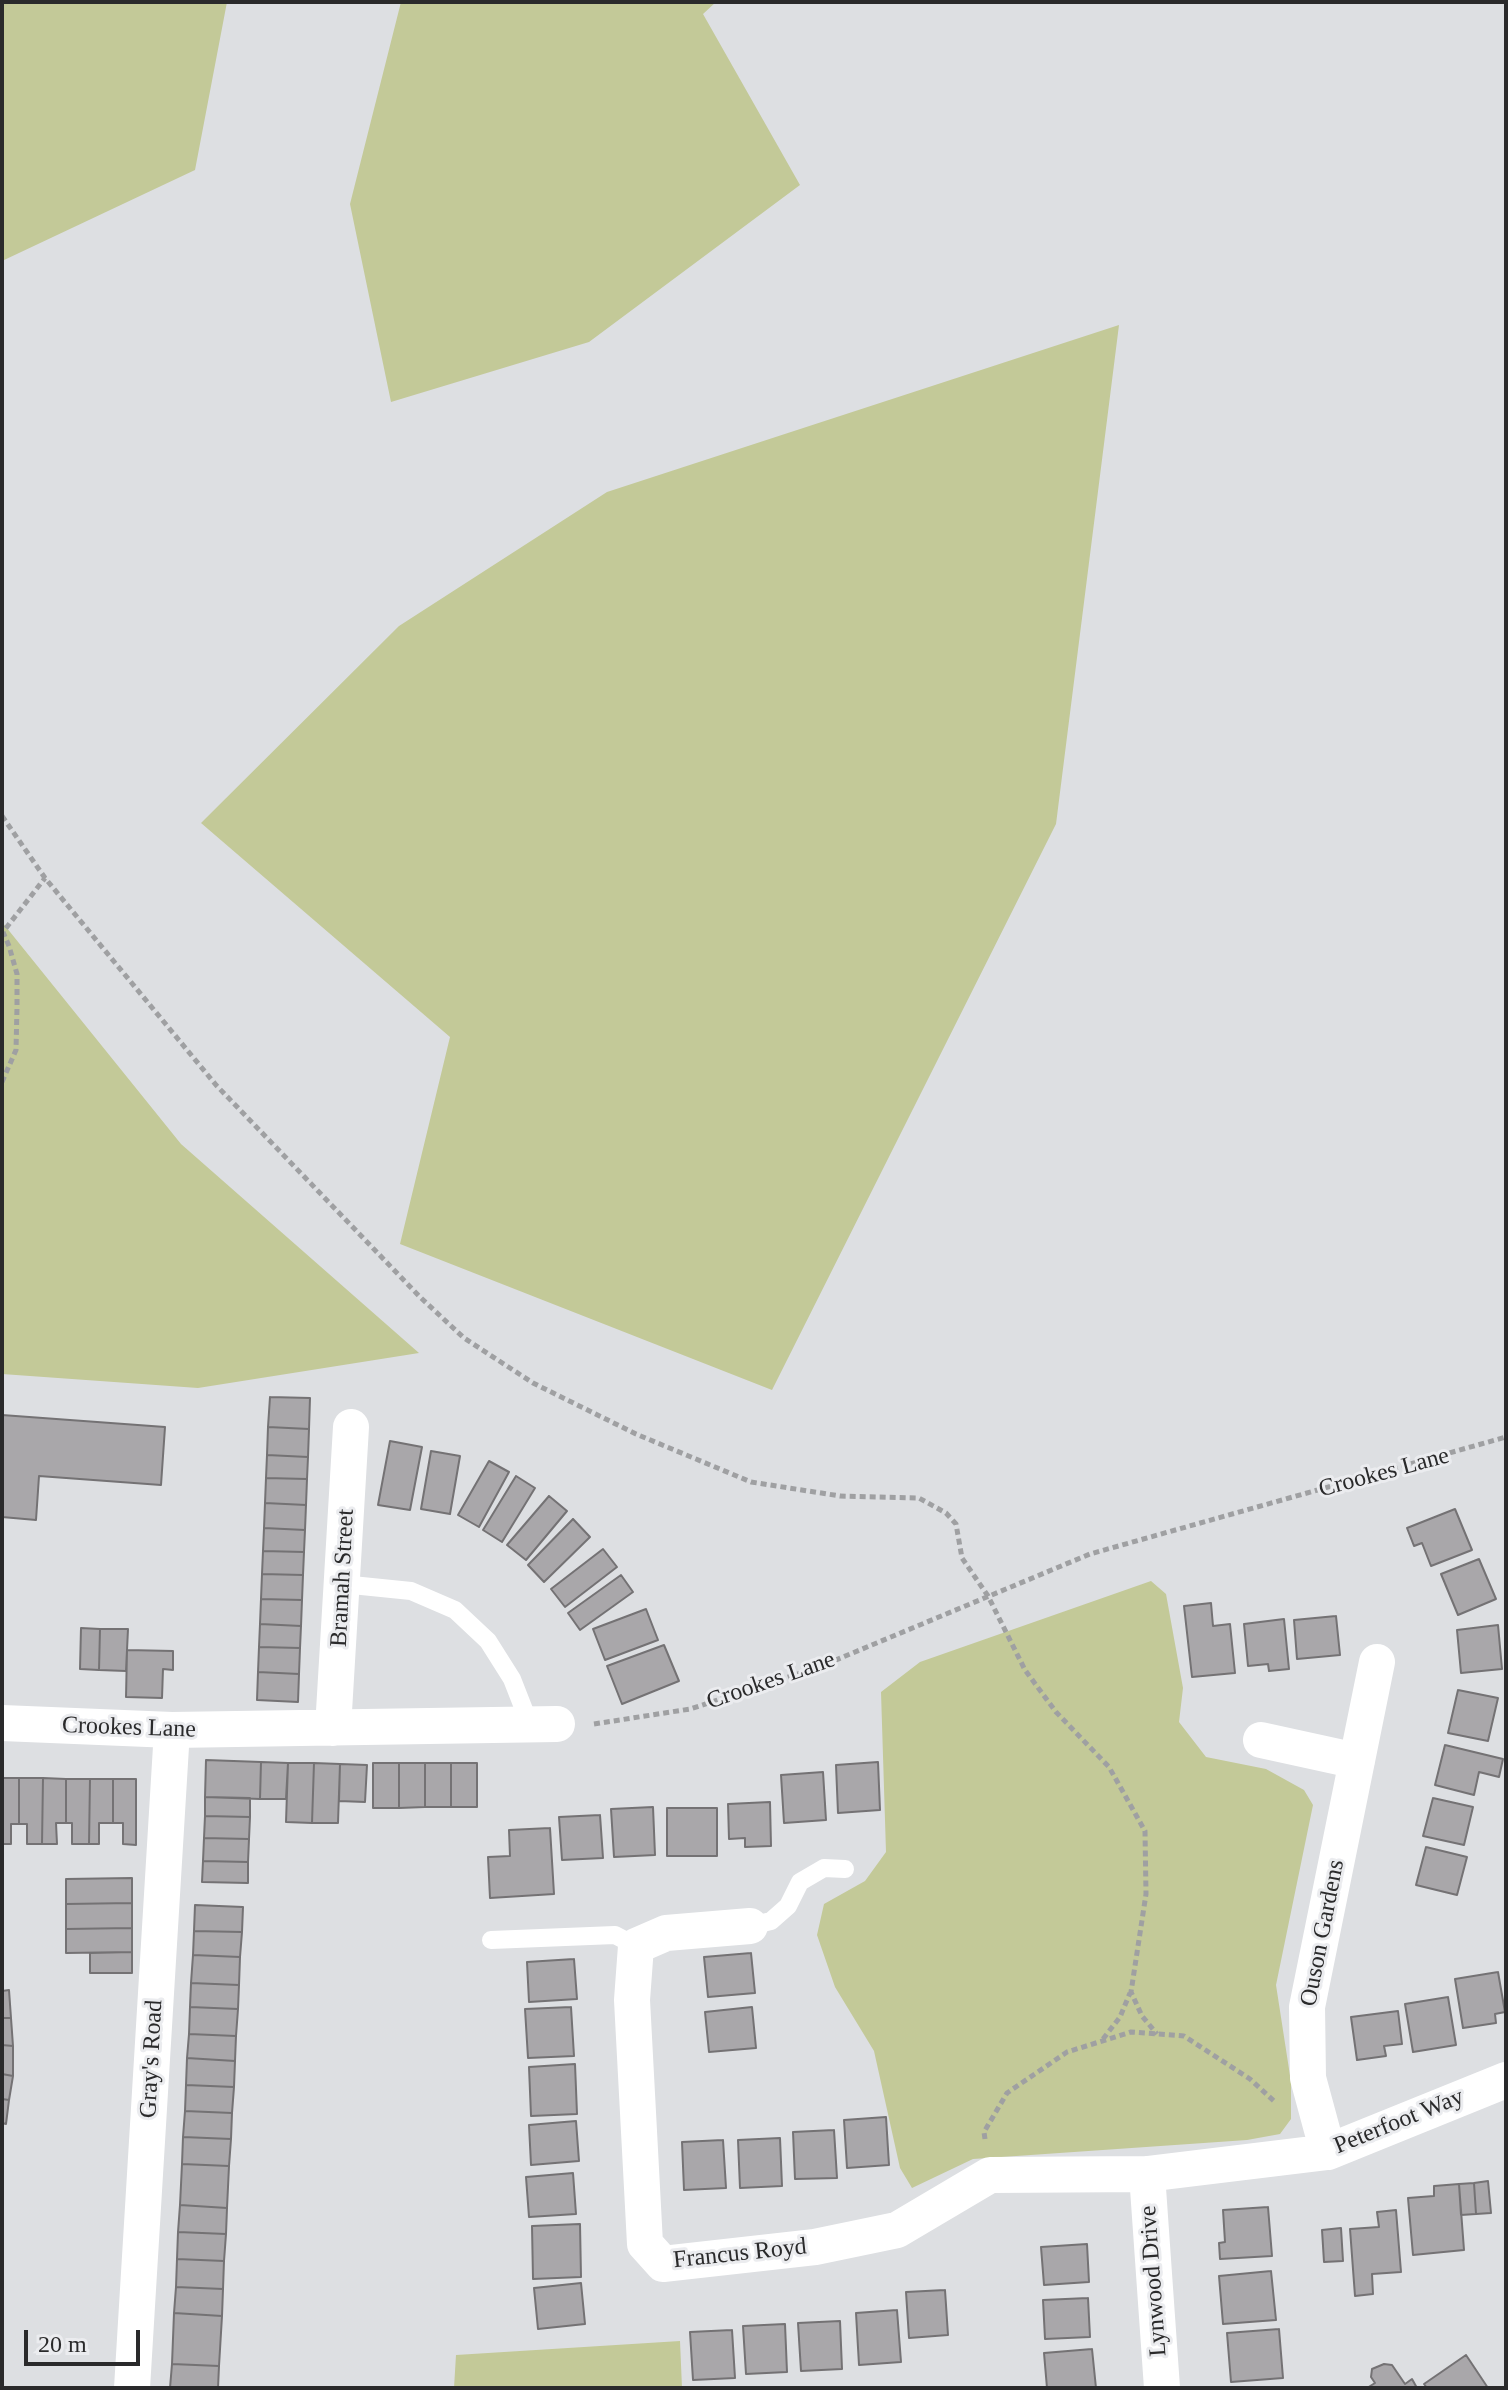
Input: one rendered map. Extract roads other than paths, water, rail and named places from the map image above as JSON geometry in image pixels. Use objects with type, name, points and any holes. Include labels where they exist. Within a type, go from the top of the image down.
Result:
[{"type":"street","name":"Bramah Street","points":[[333,1728],[351,1427]]},
{"type":"street","name":"Ouson Gardens","points":[[1328,2152],[1308,2078],[1307,2007],[1377,1662]]},
{"type":"street","name":"Crookes Lane","points":[[2,1723],[172,1730],[543,1725]]},
{"type":"street","name":"Gray's Road","points":[[132,2388],[172,1730]]},
{"type":"street","points":[[1261,1740],[1357,1761]]},
{"type":"street","points":[[636,1946],[666,1933],[750,1926]]},
{"type":"street","name":"Francus Royd","points":[[636,1946],[632,2000],[645,2244],[663,2264],[815,2247],[897,2230],[990,2175],[1147,2174]]},
{"type":"street","name":"Peterfoot Way","points":[[1147,2174],[1328,2152],[1506,2080]]},
{"type":"street","name":"Lynwood Drive","points":[[1147,2174],[1162,2388]]},
{"type":"lane","points":[[342,1584],[411,1591],[455,1610],[488,1641],[543,1725]]},
{"type":"lane","points":[[750,1926],[771,1921],[788,1906],[800,1882],[824,1868],[845,1869]]},
{"type":"lane","points":[[491,1940],[615,1935],[636,1946]]}]
